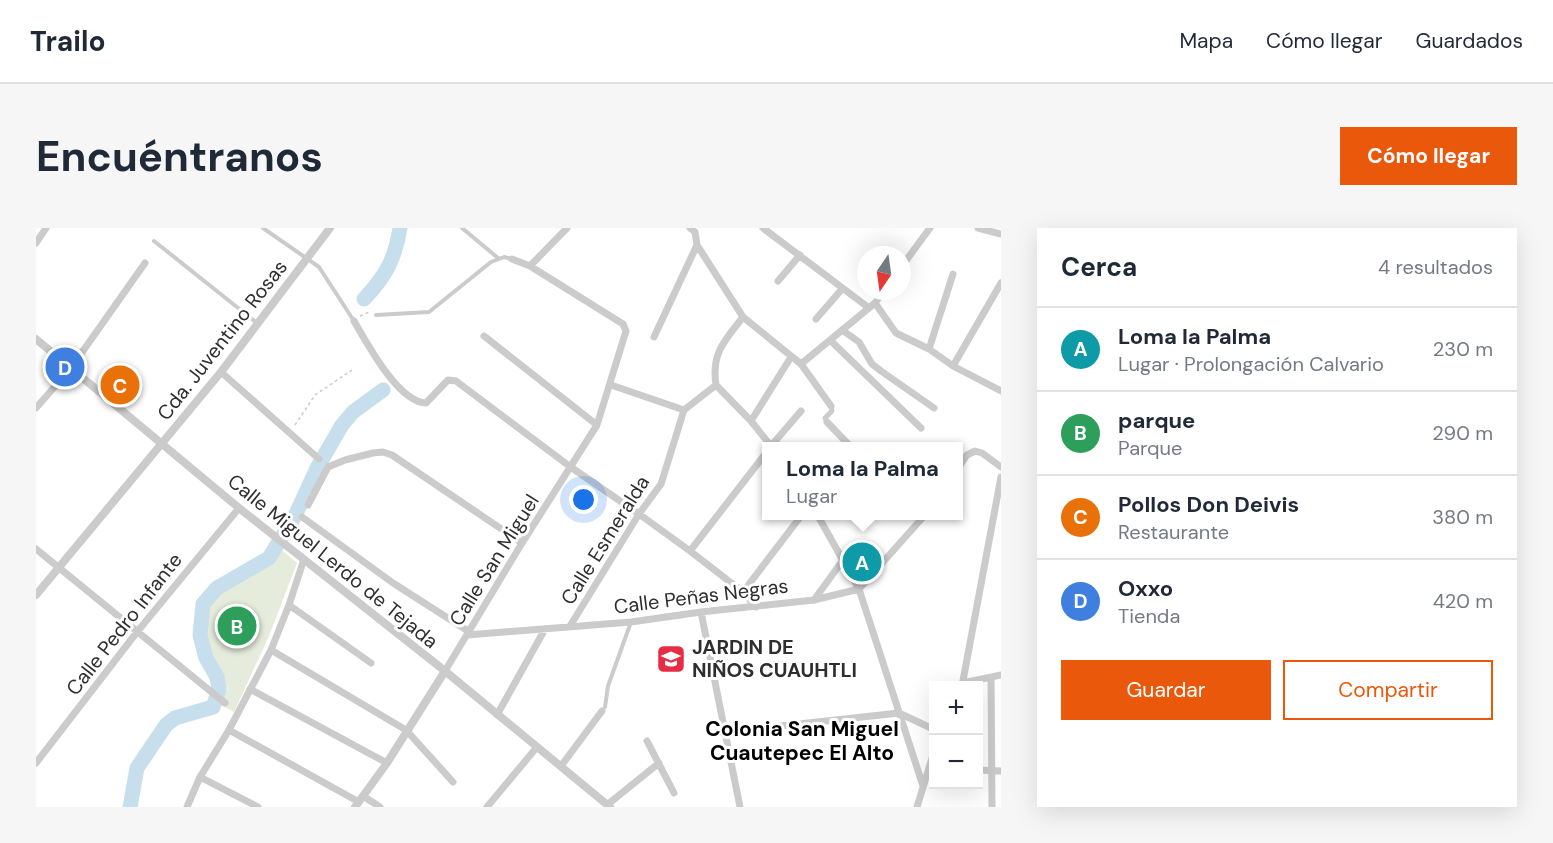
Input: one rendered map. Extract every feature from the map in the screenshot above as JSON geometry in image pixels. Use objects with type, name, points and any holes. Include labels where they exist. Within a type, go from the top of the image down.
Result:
[{"type":"street","points":[[36,243],[46,228]]},
{"type":"street","name":"Cda. Juventino Rosas","points":[[36,595],[221,372],[305,258],[330,228]]},
{"type":"street","points":[[512,259],[530,266],[567,228]]},
{"type":"street","points":[[763,228],[843,289],[872,306],[896,333],[929,349],[953,366],[1001,391]]},
{"type":"street","points":[[911,254],[930,228]]},
{"type":"street","points":[[978,228],[1001,234]]},
{"type":"street","points":[[695,229],[697,245],[743,317],[796,361],[831,406],[831,411],[825,418],[826,422],[845,442]]},
{"type":"street","points":[[654,337],[697,245]]},
{"type":"street","points":[[778,281],[800,255]]},
{"type":"street","points":[[36,408],[70,368],[145,263]]},
{"type":"street","name":"Calle San Miguel","points":[[359,802],[387,763],[522,543],[572,468],[597,425],[611,385],[626,327],[530,266]]},
{"type":"street","points":[[929,349],[953,274]]},
{"type":"street","points":[[953,366],[1001,283]]},
{"type":"street","points":[[816,319],[843,289]]},
{"type":"street","points":[[751,421],[796,361],[831,340],[877,300]]},
{"type":"street","points":[[743,317],[719,351],[714,371],[716,385],[768,442]]},
{"type":"street","points":[[354,321],[385,372],[395,384],[419,403],[426,403],[448,380],[456,381],[572,468],[690,551],[743,592],[756,607]]},
{"type":"street","points":[[842,330],[859,342],[872,364],[934,408]]},
{"type":"street","points":[[483,336],[597,425]]},
{"type":"street","name":"Calle Miguel Lerdo de Tejada","points":[[36,339],[239,508],[445,671],[608,806]]},
{"type":"street","points":[[831,340],[921,428]]},
{"type":"street","points":[[221,372],[319,459]]},
{"type":"street","points":[[611,385],[684,410],[716,385]]},
{"type":"street","name":"Calle Esmeralda","points":[[570,626],[639,514],[661,484],[684,410]]},
{"type":"street","points":[[774,442],[801,411]]},
{"type":"street","points":[[963,461],[967,455],[975,451],[982,453],[1001,467]]},
{"type":"street","points":[[308,505],[328,467],[345,460],[383,452],[392,455],[522,543]]},
{"type":"street","points":[[690,551],[762,458]]},
{"type":"street","points":[[964,681],[1001,477]]},
{"type":"street","name":"Calle Pedro Infante","points":[[36,763],[137,632],[239,508]]},
{"type":"street","points":[[302,517],[467,633]]},
{"type":"street","points":[[743,592],[798,520]]},
{"type":"street","points":[[820,520],[859,589],[923,786]]},
{"type":"street","points":[[859,589],[917,520]]},
{"type":"street","points":[[36,549],[225,703]]},
{"type":"street","points":[[187,807],[200,777],[229,730],[271,650],[289,605],[301,557]]},
{"type":"street","points":[[814,600],[843,560]]},
{"type":"street","name":"Calle Peñas Negras","points":[[467,633],[630,622],[814,600],[859,589]]},
{"type":"street","points":[[289,605],[371,663]]},
{"type":"street","points":[[701,612],[740,807]]},
{"type":"street","points":[[497,715],[545,629]]},
{"type":"street","points":[[271,650],[406,730],[453,782]]},
{"type":"street","points":[[975,681],[1001,675]]},
{"type":"street","points":[[992,677],[992,807]]},
{"type":"street","points":[[250,689],[387,763]]},
{"type":"street","points":[[561,766],[604,709]]},
{"type":"street","points":[[725,732],[899,713],[929,727]]},
{"type":"street","points":[[229,730],[359,802],[380,807]]},
{"type":"street","points":[[647,741],[674,793]]},
{"type":"street","points":[[488,807],[537,747]]},
{"type":"street","points":[[608,806],[659,763]]},
{"type":"street","points":[[983,770],[1001,771]]},
{"type":"street","points":[[911,807],[917,807],[929,773]]},
{"type":"street","points":[[200,777],[258,807]]},
{"type":"lane","points":[[263,228],[324,273],[354,321]]},
{"type":"lane","points":[[462,228],[498,258]]},
{"type":"lane","points":[[154,241],[257,323]]},
{"type":"lane","points":[[376,315],[429,312],[498,258],[512,259]]},
{"type":"lane","points":[[302,517],[308,505]]},
{"type":"lane","points":[[604,709],[608,686],[630,622]]},
{"type":"path","points":[[354,321],[362,314],[369,312],[373,317],[376,315]]},
{"type":"path","points":[[290,434],[315,395],[352,370]]},
{"type":"path","points":[[293,540],[302,517]]},
{"type":"green space","points":[[277,546],[297,563],[269,636],[234,712],[221,705],[229,685],[224,693],[219,690],[217,677],[206,658],[200,635],[203,604],[217,588],[269,558]]},
{"type":"waterway","points":[[364,299],[378,283],[388,266],[400,228]]},
{"type":"waterway","points":[[130,807],[137,768],[166,725],[175,718],[213,707],[219,690],[217,677],[206,658],[200,635],[203,604],[217,588],[269,558],[296,514],[317,468],[342,425],[353,412],[383,390]]},
{"type":"place","name":"Oxxo","points":[[65,367]]},
{"type":"place","name":"Pollos Don Deivis","points":[[120,385]]},
{"type":"place","name":"Loma la Palma","points":[[862,562]]},
{"type":"place","name":"parque","points":[[237,626]]},
{"type":"place","name":"JARDIN DE NIÑOS CUAUHTLI","points":[[671,659]]},
{"type":"district","name":"Colonia San Miguel Cuautepec El Alto","points":[[802,741]]}]
